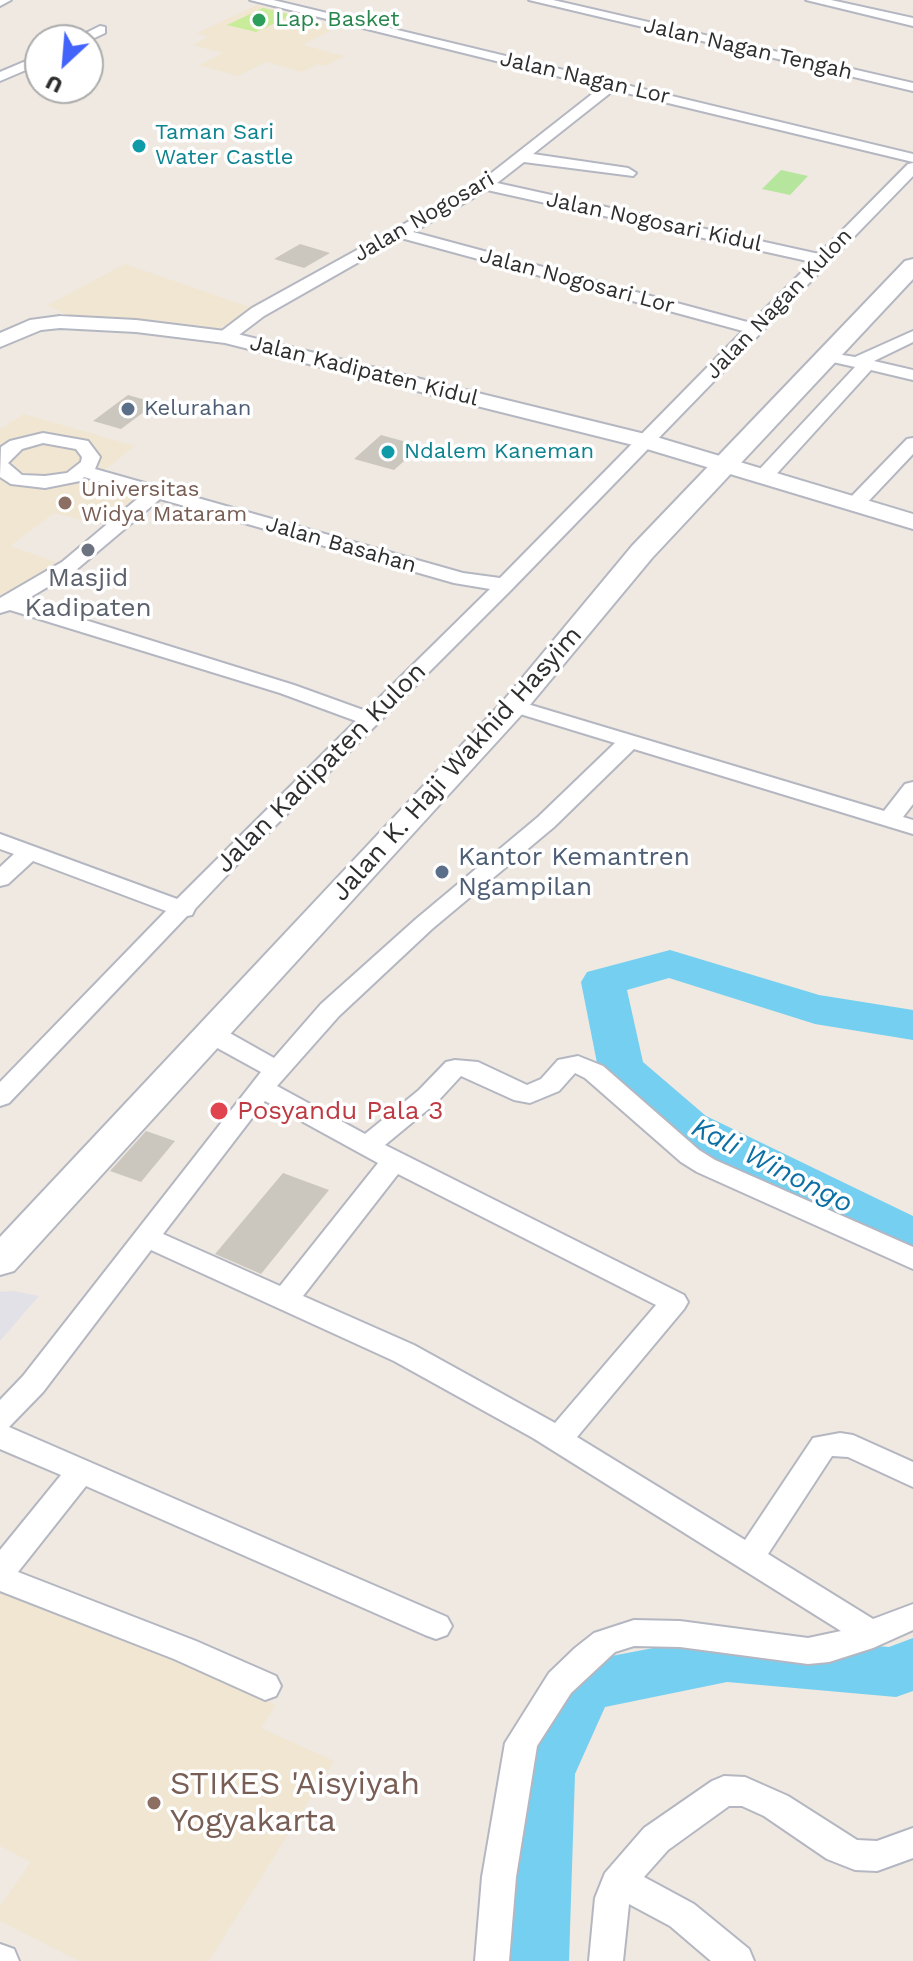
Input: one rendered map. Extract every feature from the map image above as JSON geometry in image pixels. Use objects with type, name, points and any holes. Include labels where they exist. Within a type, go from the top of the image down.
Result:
[{"type":"main road","name":"Jalan K. Haji Wakhid Hasyim","points":[[0,1261],[514,706],[642,552],[725,464],[852,361],[913,266]]},
{"type":"street","name":"Jalan Nagan Lor","points":[[257,0],[913,158]]},
{"type":"street","name":"Jalan Nagan Tengah","points":[[536,0],[913,87]]},
{"type":"street","points":[[813,0],[913,22]]},
{"type":"street","points":[[0,77],[24,66]]},
{"type":"street","name":"Jalan Nogosari","points":[[225,337],[258,312],[485,185],[613,84]]},
{"type":"street","points":[[522,157],[628,173]]},
{"type":"street","name":"Jalan Nagan Kulon","points":[[645,441],[913,167]]},
{"type":"street","name":"Jalan Nogosari Kidul","points":[[485,185],[822,259]]},
{"type":"street","name":"Jalan Nogosari Lor","points":[[399,233],[755,329]]},
{"type":"street","name":"Jalan Kadipaten Kidul","points":[[0,341],[27,328],[60,322],[136,326],[225,337],[645,441],[913,522]]},
{"type":"street","points":[[764,476],[852,361],[913,336]]},
{"type":"street","points":[[852,361],[913,375]]},
{"type":"street","points":[[29,441],[71,441],[89,451],[91,457],[83,471],[60,481],[31,482],[8,475],[2,456],[29,441]]},
{"type":"street","name":"Jalan Kadipaten Kulon","points":[[0,1097],[184,910],[237,851],[645,441]]},
{"type":"street","points":[[856,503],[913,443]]},
{"type":"street","name":"Jalan Basahan","points":[[83,471],[498,592]]},
{"type":"street","points":[[3,604],[69,566],[154,494]]},
{"type":"street","points":[[3,604],[273,685],[369,719]]},
{"type":"street","points":[[514,706],[913,827]]},
{"type":"street","points":[[0,1419],[33,1384],[269,1079],[342,999],[424,924],[546,822],[628,743]]},
{"type":"street","points":[[890,819],[913,789]]},
{"type":"street","points":[[0,841],[184,910]]},
{"type":"street","points":[[0,879],[30,852]]},
{"type":"street","points":[[210,1033],[269,1079],[367,1146],[674,1302],[558,1440]]},
{"type":"street","points":[[367,1146],[428,1096],[455,1068],[469,1068],[523,1094],[530,1094],[550,1085],[567,1066],[578,1064],[594,1072],[690,1156],[706,1166],[866,1235],[913,1259]]},
{"type":"street","points":[[285,1299],[394,1161]]},
{"type":"street","points":[[148,1238],[379,1339],[558,1440],[873,1635]]},
{"type":"street","points":[[0,1436],[436,1626]]},
{"type":"street","points":[[749,1559],[823,1446],[853,1446],[913,1475]]},
{"type":"street","points":[[0,1572],[80,1473]]},
{"type":"street","points":[[0,1578],[185,1650],[265,1686]]},
{"type":"street","points":[[492,1961],[499,1877],[521,1743],[560,1683],[586,1657],[605,1642],[634,1633],[694,1636],[808,1651],[829,1649],[873,1635],[913,1617]]},
{"type":"street","points":[[606,1961],[612,1898],[617,1884],[656,1839],[724,1791],[745,1792],[776,1806],[839,1848],[855,1855],[877,1856],[913,1843]]},
{"type":"street","points":[[617,1884],[634,1889],[682,1915],[737,1961]]},
{"type":"shaded area","points":[[257,5],[337,27],[303,45],[344,56],[326,66],[318,64],[302,72],[266,62],[238,76],[199,65],[223,53],[192,45],[208,37],[197,33]]},
{"type":"shaded area","points":[[125,264],[255,309],[220,328],[70,317],[48,305]]},
{"type":"shaded area","name":"Universitas Widya Mataram","points":[[24,414],[135,446],[91,480],[142,494],[103,525],[54,513],[10,546],[58,563],[0,605],[0,429]]},
{"type":"shaded area","points":[[14,1291],[39,1296],[0,1341],[0,1292]]},
{"type":"shaded area","name":"STIKES 'Aisyiyah Yogyakarta","points":[[8,1584],[276,1705],[261,1728],[334,1761],[209,1961],[79,1961],[0,1921],[0,1906],[31,1862],[0,1846],[0,1594]]},
{"type":"green space","name":"Lap. Basket","points":[[263,8],[292,15],[256,32],[227,25]]},
{"type":"green space","points":[[781,170],[808,176],[790,195],[762,189]]},
{"type":"building","points":[[300,244],[330,253],[304,268],[274,259]]},
{"type":"building","name":"Kelurahan","points":[[128,395],[156,403],[121,429],[93,421]]},
{"type":"building","name":"Ndalem Kaneman","points":[[381,435],[421,446],[394,470],[354,459]]},
{"type":"building","points":[[146,1131],[175,1141],[141,1182],[110,1171]]},
{"type":"building","points":[[283,1173],[329,1190],[261,1274],[215,1254]]},
{"type":"waterway","name":"Kali Winongo","points":[[913,1025],[815,1009],[670,964],[603,982],[621,1068],[689,1127],[913,1237]]},
{"type":"waterway","name":"Kali Winongo","points":[[537,1961],[545,1774],[585,1686],[727,1658],[896,1672],[913,1662]]},
{"type":"place","name":"Lap. Basket","points":[[259,20]]},
{"type":"place","name":"Taman Sari Water Castle","points":[[139,146]]},
{"type":"place","name":"Kelurahan","points":[[128,409]]},
{"type":"place","name":"Ndalem Kaneman","points":[[388,452]]},
{"type":"place","name":"Universitas Widya Mataram","points":[[65,503]]},
{"type":"place","name":"Masjid Kadipaten","points":[[88,550]]},
{"type":"place","name":"Kantor Kemantren Ngampilan","points":[[442,872]]},
{"type":"place","name":"Posyandu Pala 3","points":[[219,1111]]},
{"type":"place","name":"STIKES 'Aisyiyah Yogyakarta","points":[[154,1803]]}]
